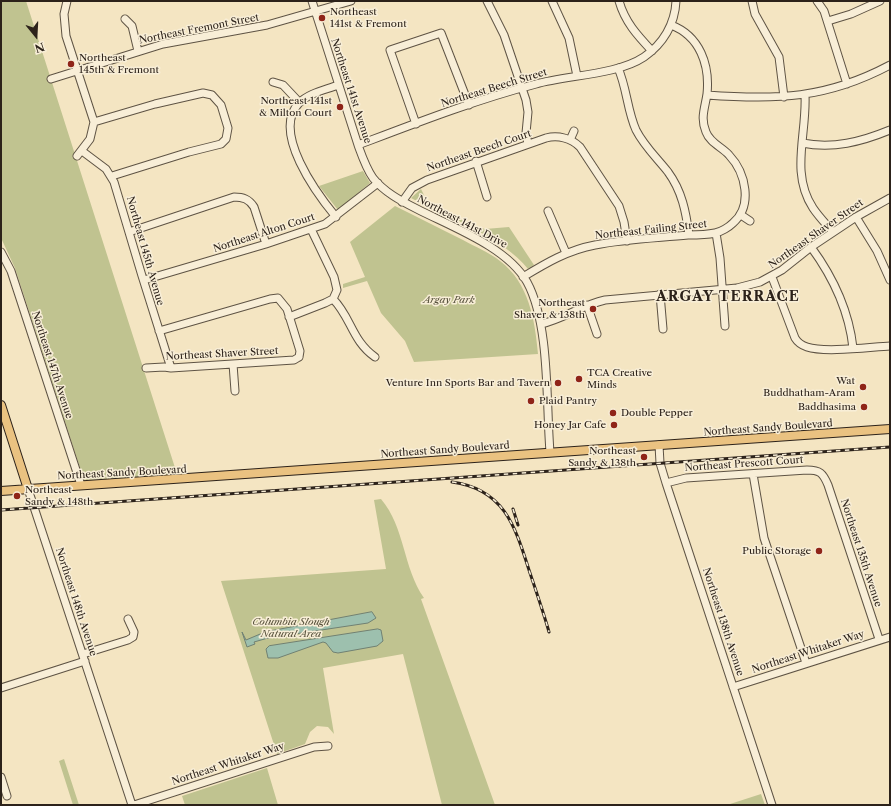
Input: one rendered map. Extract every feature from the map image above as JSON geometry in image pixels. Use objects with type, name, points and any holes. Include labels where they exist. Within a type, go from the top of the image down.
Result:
[{"type":"main road","name":"Northeast 148th Avenue","points":[[1,405],[28,489]]},
{"type":"main road","name":"Northeast Sandy Boulevard","points":[[1,491],[550,452],[890,430]]},
{"type":"street","points":[[67,1],[65,24],[77,70],[94,122],[155,104],[203,93],[208,93],[216,98],[224,114],[228,132],[226,139],[220,144],[112,176]]},
{"type":"street","name":"Northeast 141st Avenue","points":[[312,1],[358,145],[368,169],[378,183]]},
{"type":"street","name":"Northeast Fremont Street","points":[[51,79],[138,51],[185,39],[267,25],[316,13],[351,1]]},
{"type":"street","points":[[487,1],[504,35],[522,88],[528,112],[526,133],[528,144]]},
{"type":"street","points":[[552,1],[569,38],[578,76]]},
{"type":"street","points":[[619,1],[621,10],[630,27],[652,51]]},
{"type":"street","points":[[676,1],[671,25],[687,33],[699,48],[706,71],[707,95],[702,114],[706,134],[729,155],[743,180],[746,196],[745,207],[741,215],[732,224],[716,233],[723,289],[725,326]]},
{"type":"street","points":[[752,1],[755,14],[779,57],[784,97]]},
{"type":"street","points":[[817,1],[824,11],[828,21],[847,84]]},
{"type":"street","points":[[828,21],[851,14],[880,1]]},
{"type":"street","points":[[125,19],[132,26],[138,51]]},
{"type":"street","name":"Northeast Beech Street","points":[[358,145],[522,88],[618,68],[638,61],[652,51],[666,35],[671,25]]},
{"type":"street","points":[[416,124],[390,50],[441,33],[470,106]]},
{"type":"street","points":[[707,95],[752,98],[805,95],[847,84],[890,65]]},
{"type":"street","points":[[618,68],[625,84],[631,116],[637,130],[649,150],[668,173],[682,199],[686,214],[688,235]]},
{"type":"street","points":[[273,82],[283,85],[299,102]]},
{"type":"street","points":[[336,217],[318,195],[290,139],[289,127],[291,117],[299,102],[316,93],[338,85]]},
{"type":"street","points":[[805,95],[806,120],[800,166],[805,192],[813,208],[833,232]]},
{"type":"street","name":"Northeast 145th Avenue","points":[[94,122],[90,139],[79,154],[102,165],[112,176],[144,280],[152,313],[171,368]]},
{"type":"street","points":[[802,143],[826,146],[842,144],[890,130]]},
{"type":"street","points":[[574,131],[570,140],[580,147],[619,206],[624,222],[627,241]]},
{"type":"street","name":"Northeast Beech Court","points":[[402,202],[407,193],[417,184],[476,162],[552,137],[570,140]]},
{"type":"street","points":[[476,162],[487,197]]},
{"type":"street","name":"Northeast Alton Court","points":[[144,280],[312,229],[336,217],[378,183]]},
{"type":"street","name":"Northeast 141st Drive","points":[[378,183],[402,202],[496,250],[513,264],[524,277],[535,300],[541,324],[550,452]]},
{"type":"street","points":[[129,232],[234,196],[247,197],[254,207],[266,244]]},
{"type":"street","name":"Northeast Shaver Street","points":[[541,324],[561,318],[587,305],[617,298],[750,286],[772,277],[833,232],[890,198]]},
{"type":"street","points":[[548,211],[566,253]]},
{"type":"street","points":[[741,215],[750,221]]},
{"type":"street","points":[[856,217],[877,251],[890,280]]},
{"type":"street","points":[[159,331],[270,299],[278,298],[290,317],[333,299],[337,290],[337,284],[312,229]]},
{"type":"street","name":"Northeast Failing Street","points":[[524,277],[566,253],[594,245],[716,233]]},
{"type":"street","points":[[811,247],[837,289],[850,326],[852,348]]},
{"type":"street","name":"Northeast 147th Avenue","points":[[1,252],[11,271],[81,485]]},
{"type":"street","points":[[772,277],[795,338],[802,345],[815,348],[890,346]]},
{"type":"street","points":[[660,294],[663,329]]},
{"type":"street","points":[[333,299],[345,316],[359,342],[375,357]]},
{"type":"street","points":[[587,305],[597,334]]},
{"type":"street","name":"Northeast Shaver Street","points":[[146,368],[171,368],[302,359],[290,317]]},
{"type":"street","points":[[233,364],[235,391]]},
{"type":"street","name":"Northeast 138th Avenue","points":[[659,445],[660,463],[772,805]]},
{"type":"street","name":"Northeast Prescott Court","points":[[666,482],[686,478],[807,470],[819,470],[823,474]]},
{"type":"street","points":[[753,474],[764,538],[806,663]]},
{"type":"street","name":"Northeast 135th Avenue","points":[[823,474],[879,639]]},
{"type":"street","name":"Northeast 148th Avenue","points":[[28,489],[133,805]]},
{"type":"street","points":[[1,688],[84,658],[128,640],[133,637],[134,632],[128,619]]},
{"type":"street","name":"Northeast Whitaker Way","points":[[733,687],[879,639],[890,637]]},
{"type":"street","name":"Northeast Whitaker Way","points":[[133,805],[314,747],[328,746]]},
{"type":"street","points":[[1,777],[7,796]]},
{"type":"green space","points":[[1,1],[26,1],[177,474],[84,480],[15,268],[1,238]]},
{"type":"green space","points":[[363,171],[370,183],[338,210],[319,186]]},
{"type":"green space","points":[[421,189],[428,203],[474,226],[485,229],[509,227],[534,265],[528,269],[505,247],[457,220],[411,198]]},
{"type":"green space","name":"Argay Park","points":[[395,206],[487,252],[510,270],[518,280],[529,303],[535,328],[538,354],[414,362],[405,341],[381,313],[367,281],[343,288],[343,284],[365,277],[350,242]]},
{"type":"green space","name":"Columbia Slough Natural Area","points":[[381,499],[395,522],[412,574],[424,598],[421,599],[495,805],[442,805],[403,654],[323,668],[334,734],[328,727],[317,726],[310,732],[305,744],[277,754],[221,581],[386,569],[374,500]]},
{"type":"green space","points":[[64,759],[79,805],[73,805],[59,761]]},
{"type":"green space","points":[[267,768],[278,805],[185,805],[182,796]]},
{"type":"green space","points":[[761,794],[765,805],[727,805]]},
{"type":"shaded area","points":[[372,612],[376,618],[368,623],[268,638],[254,642],[255,644],[247,647],[242,632],[246,640],[265,632]]},
{"type":"shaded area","points":[[378,629],[381,630],[383,641],[377,646],[338,653],[333,652],[326,643],[323,642],[278,658],[268,658],[266,649],[269,646]]},
{"type":"railway","points":[[1,510],[890,447]]},
{"type":"railway","points":[[452,482],[470,486],[484,493],[496,501],[505,512],[518,539],[549,632]]},
{"type":"railway","points":[[513,509],[518,525]]},
{"type":"place","name":"Northeast 141st & Fremont","points":[[322,18]]},
{"type":"place","name":"Northeast 145th & Fremont","points":[[71,64]]},
{"type":"place","name":"Northeast 141st & Milton Court","points":[[340,107]]},
{"type":"place","name":"Northeast Shaver & 138th","points":[[593,309]]},
{"type":"place","name":"TCA Creative Minds","points":[[579,379]]},
{"type":"place","name":"Venture Inn Sports Bar and Tavern","points":[[558,383]]},
{"type":"place","name":"Wat Buddhatham-Aram","points":[[863,387]]},
{"type":"place","name":"Plaid Pantry","points":[[531,401]]},
{"type":"place","name":"Baddhasima","points":[[864,407]]},
{"type":"place","name":"Double Pepper","points":[[613,413]]},
{"type":"place","name":"Honey Jar Cafe","points":[[614,425]]},
{"type":"place","name":"Northeast Sandy & 138th","points":[[644,457]]},
{"type":"place","name":"Northeast Sandy & 148th","points":[[17,496]]},
{"type":"place","name":"Public Storage","points":[[819,551]]},
{"type":"district","name":"ARGAY TERRACE","points":[[728,297]]}]
